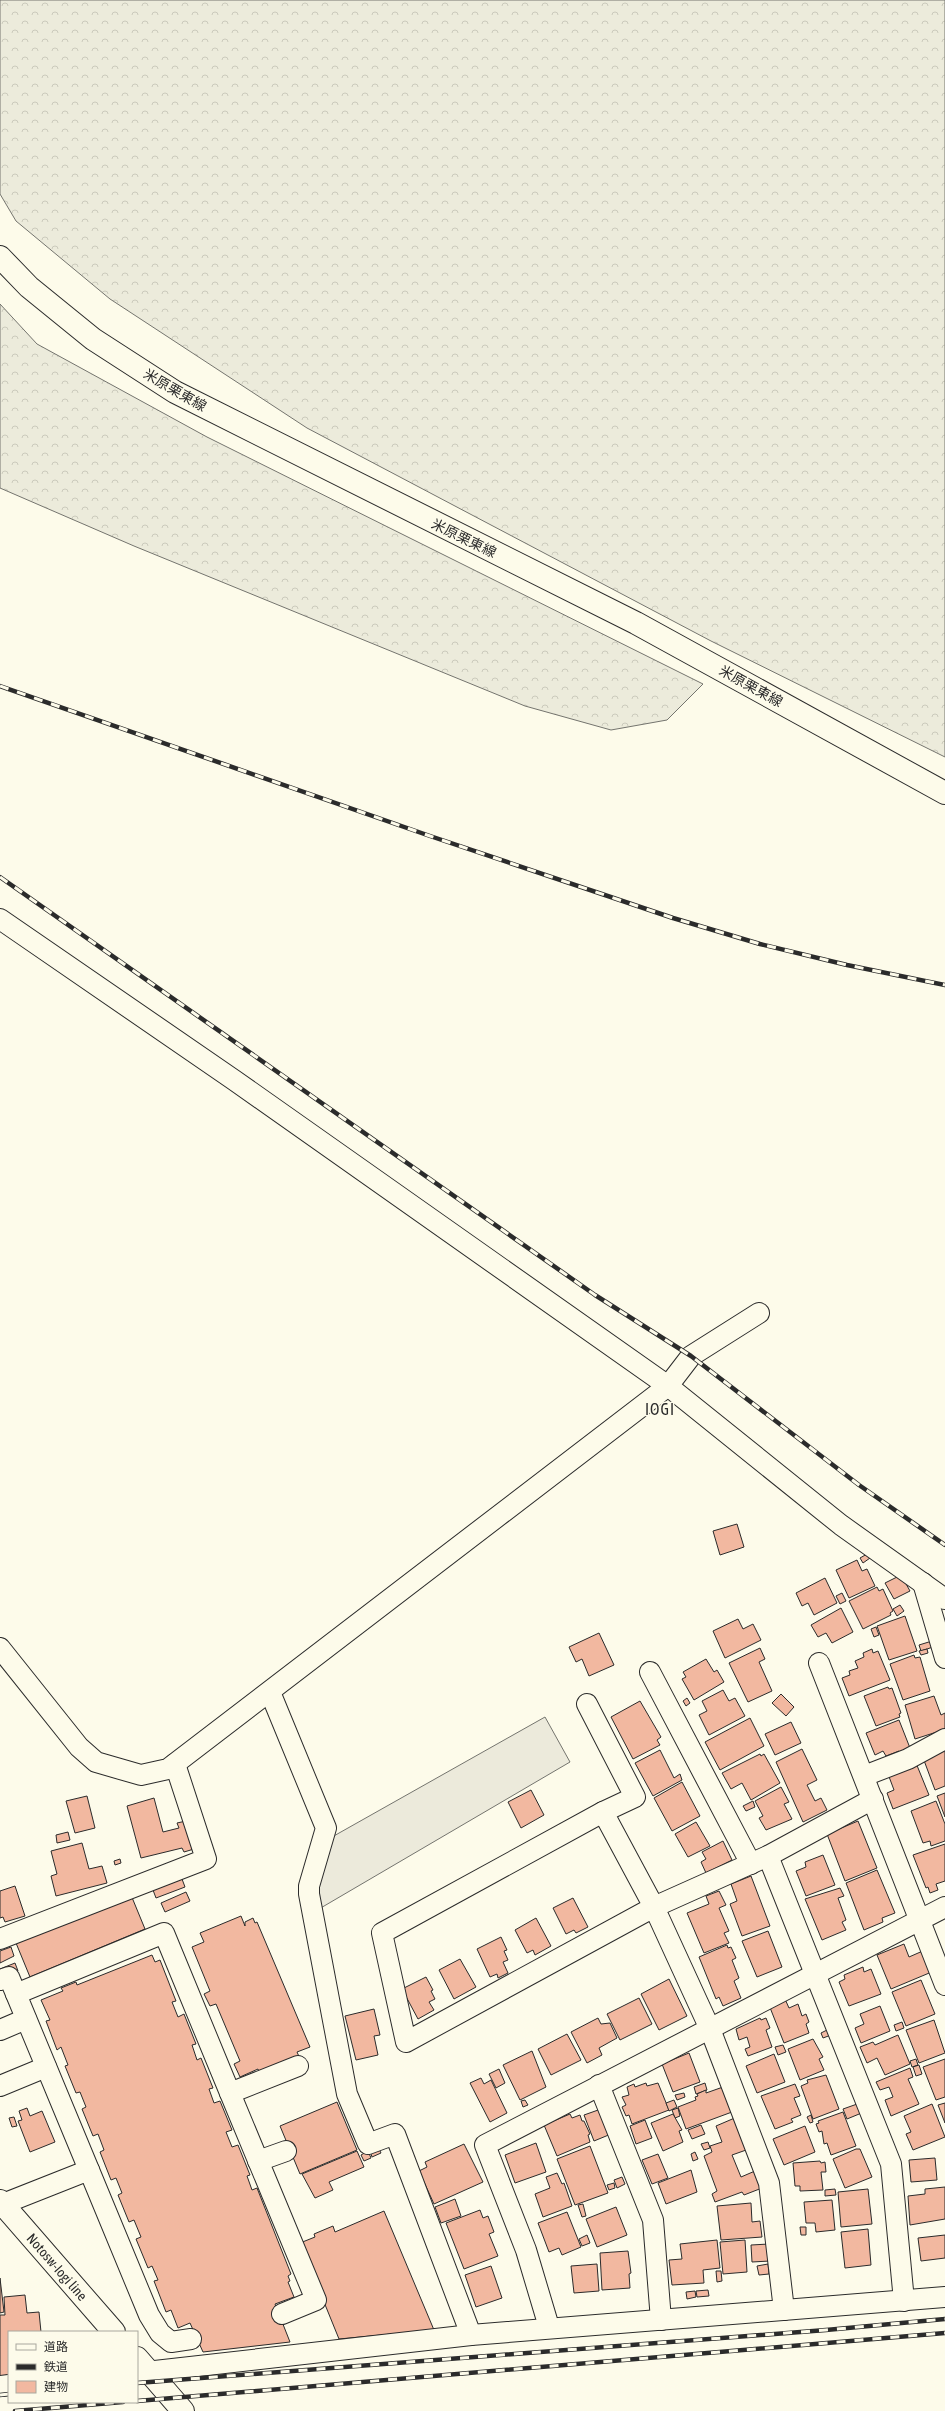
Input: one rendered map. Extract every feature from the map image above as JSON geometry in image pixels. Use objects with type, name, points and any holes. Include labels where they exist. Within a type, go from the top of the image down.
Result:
[{"type":"main road","name":"米原栗東線","points":[[0,257],[29,287],[93,339],[175,392],[636,623],[945,793]]},
{"type":"main road","name":"Notosw-Iogi line","points":[[1,2203],[113,2331]]},
{"type":"main road","points":[[141,2367],[183,2411]]},
{"type":"street","points":[[0,919],[234,1080],[668,1386],[841,1525],[945,1599]]},
{"type":"street","points":[[0,1648],[79,1746],[96,1762],[141,1775],[168,1769],[668,1386],[691,1356],[759,1313]]},
{"type":"street","points":[[923,1583],[945,1658]]},
{"type":"street","points":[[819,1663],[945,1985]]},
{"type":"street","points":[[650,1672],[759,1860],[814,1974],[891,2164],[904,2301]]},
{"type":"street","points":[[270,1692],[326,1828],[309,1886],[309,1894],[347,2094],[368,2144],[394,2134],[471,2335]]},
{"type":"street","points":[[587,1704],[635,1797],[603,1812],[382,1933],[406,2042],[654,1906],[759,1860],[873,1799]]},
{"type":"street","points":[[864,1776],[908,1759],[945,1739]]},
{"type":"street","points":[[0,1939],[206,1859],[175,1764]]},
{"type":"street","points":[[603,1812],[654,1906],[710,2029],[769,2182],[784,2310]]},
{"type":"street","points":[[549,2327],[526,2250],[485,2145],[945,1907]]},
{"type":"street","points":[[16,1994],[164,1933],[316,2300],[282,2314]]},
{"type":"street","points":[[0,1980],[9,1977],[149,2316],[156,2328],[171,2342],[191,2339]]},
{"type":"street","points":[[0,2030],[26,2019]]},
{"type":"street","points":[[230,2093],[298,2066]]},
{"type":"street","points":[[0,2086],[46,2067]]},
{"type":"street","points":[[599,2085],[652,2220],[661,2320]]},
{"type":"street","points":[[258,2161],[286,2151]]},
{"type":"street","points":[[1,2203],[89,2170]]},
{"type":"street","points":[[141,2367],[549,2327],[661,2320],[945,2297]]},
{"type":"green space","points":[[0,0],[945,0],[945,757],[711,641],[307,428],[110,299],[16,221],[0,194]]},
{"type":"green space","points":[[0,304],[37,344],[207,437],[703,684],[667,720],[611,730],[525,706],[134,546],[0,488]]},
{"type":"shaded area","points":[[545,1717],[570,1762],[319,1909],[318,1886],[332,1837]]},
{"type":"building","points":[[737,1524],[744,1547],[720,1555],[713,1531]]},
{"type":"building","points":[[867,1554],[870,1558],[863,1563],[860,1558]]},
{"type":"building","points":[[857,1560],[862,1571],[867,1569],[875,1586],[849,1598],[836,1570]]},
{"type":"building","points":[[901,1575],[910,1591],[894,1599],[885,1583]]},
{"type":"building","points":[[825,1578],[837,1603],[814,1615],[808,1603],[802,1606],[796,1593]]},
{"type":"building","points":[[877,1587],[879,1591],[883,1589],[893,1611],[890,1613],[891,1615],[863,1629],[849,1601]]},
{"type":"building","points":[[842,1593],[846,1601],[840,1604],[836,1596]]},
{"type":"building","points":[[900,1605],[904,1611],[897,1616],[893,1609]]},
{"type":"building","points":[[841,1608],[853,1632],[832,1643],[826,1633],[818,1637],[811,1625]]},
{"type":"building","points":[[905,1616],[917,1651],[889,1660],[877,1626]]},
{"type":"building","points":[[738,1619],[743,1629],[753,1624],[761,1640],[725,1658],[713,1631]]},
{"type":"building","points":[[876,1627],[879,1635],[874,1637],[871,1629]]},
{"type":"building","points":[[599,1633],[614,1665],[589,1676],[582,1659],[576,1662],[569,1647]]},
{"type":"building","points":[[932,1641],[933,1647],[921,1651],[919,1645]]},
{"type":"building","points":[[760,1648],[765,1659],[759,1662],[772,1691],[748,1702],[729,1663]]},
{"type":"building","points":[[872,1649],[873,1653],[878,1651],[890,1680],[849,1696],[842,1678],[850,1675],[849,1671],[858,1668],[855,1661],[864,1657],[863,1653]]},
{"type":"building","points":[[927,1649],[928,1653],[921,1655],[919,1651]]},
{"type":"building","points":[[914,1655],[915,1658],[920,1657],[930,1691],[903,1700],[890,1664]]},
{"type":"building","points":[[706,1659],[714,1672],[717,1670],[724,1682],[694,1700],[682,1679],[686,1677],[683,1672]]},
{"type":"building","points":[[888,1687],[889,1689],[892,1688],[901,1713],[899,1714],[900,1717],[876,1726],[864,1696]]},
{"type":"building","points":[[723,1690],[729,1701],[735,1698],[745,1716],[709,1735],[699,1715],[707,1711],[702,1701]]},
{"type":"building","points":[[781,1694],[794,1707],[786,1716],[772,1703]]},
{"type":"building","points":[[934,1696],[941,1715],[945,1713],[945,1734],[943,1730],[915,1739],[905,1705]]},
{"type":"building","points":[[687,1698],[690,1703],[686,1706],[683,1701]]},
{"type":"building","points":[[640,1701],[661,1737],[657,1740],[660,1745],[633,1759],[611,1717]]},
{"type":"building","points":[[750,1718],[764,1746],[720,1770],[705,1742]]},
{"type":"building","points":[[899,1720],[910,1748],[901,1756],[899,1751],[886,1756],[883,1751],[875,1755],[866,1733]]},
{"type":"building","points":[[791,1722],[801,1743],[775,1755],[765,1734]]},
{"type":"building","points":[[945,1747],[945,1786],[935,1790],[922,1755]]},
{"type":"building","points":[[802,1749],[817,1780],[807,1785],[815,1801],[821,1798],[827,1810],[803,1822],[776,1762]]},
{"type":"building","points":[[660,1750],[674,1778],[680,1774],[682,1780],[653,1796],[635,1763]]},
{"type":"building","points":[[760,1754],[761,1756],[764,1754],[780,1783],[751,1800],[742,1783],[731,1789],[722,1773]]},
{"type":"building","points":[[916,1763],[929,1795],[893,1809],[887,1793],[894,1790],[888,1774]]},
{"type":"building","points":[[682,1782],[700,1816],[672,1831],[654,1798]]},
{"type":"building","points":[[781,1787],[789,1802],[784,1804],[792,1819],[766,1830],[759,1818],[763,1816],[755,1801]]},
{"type":"building","points":[[531,1790],[544,1815],[521,1828],[508,1802]]},
{"type":"building","points":[[945,1793],[945,1817],[937,1796]]},
{"type":"building","points":[[87,1796],[95,1828],[75,1833],[66,1801]]},
{"type":"building","points":[[154,1798],[163,1832],[179,1828],[177,1823],[186,1821],[194,1849],[184,1852],[182,1848],[141,1858],[127,1806]]},
{"type":"building","points":[[753,1801],[755,1807],[746,1811],[743,1806]]},
{"type":"building","points":[[936,1801],[945,1824],[945,1841],[931,1846],[930,1841],[923,1843],[911,1811]]},
{"type":"building","points":[[858,1821],[877,1868],[845,1881],[827,1834]]},
{"type":"building","points":[[696,1822],[710,1846],[688,1857],[675,1834]]},
{"type":"building","points":[[68,1832],[70,1840],[57,1843],[56,1835]]},
{"type":"building","points":[[723,1841],[732,1860],[706,1873],[701,1862],[706,1859],[702,1852]]},
{"type":"building","points":[[82,1843],[89,1869],[102,1866],[107,1883],[56,1896],[51,1876],[57,1874],[51,1851]]},
{"type":"building","points":[[945,1844],[945,1881],[936,1884],[938,1890],[930,1893],[928,1887],[926,1888],[913,1855]]},
{"type":"building","points":[[823,1855],[835,1885],[806,1896],[796,1871],[806,1867],[805,1862]]},
{"type":"building","points":[[120,1859],[121,1863],[115,1865],[114,1861]]},
{"type":"building","points":[[877,1870],[895,1913],[882,1918],[883,1922],[864,1930],[846,1883]]},
{"type":"building","points":[[751,1876],[770,1926],[742,1936],[730,1904],[737,1901],[731,1884]]},
{"type":"building","points":[[182,1879],[185,1887],[156,1898],[153,1890]]},
{"type":"building","points":[[15,1886],[25,1916],[5,1922],[3,1917],[0,1918],[0,1891]]},
{"type":"building","points":[[840,1888],[844,1896],[838,1898],[846,1920],[842,1922],[846,1930],[822,1940],[805,1899]]},
{"type":"building","points":[[719,1891],[726,1905],[719,1908],[729,1931],[724,1933],[729,1943],[704,1953],[687,1913],[709,1904],[706,1896]]},
{"type":"building","points":[[186,1892],[190,1901],[165,1912],[161,1903]]},
{"type":"building","points":[[131,1895],[145,1929],[30,1977],[16,1943]]},
{"type":"building","points":[[573,1898],[588,1927],[576,1933],[574,1930],[566,1934],[553,1908]]},
{"type":"building","points":[[241,1916],[245,1926],[245,1922],[253,1918],[255,1923],[257,1922],[310,2047],[297,2052],[301,2061],[261,2078],[258,2069],[240,2077],[234,2064],[240,2061],[216,2004],[210,2006],[204,1994],[210,1991],[192,1947],[204,1942],[200,1933]]},
{"type":"building","points":[[536,1918],[551,1946],[535,1955],[533,1950],[527,1953],[515,1930]]},
{"type":"building","points":[[768,1931],[782,1967],[757,1977],[742,1941]]},
{"type":"building","points":[[501,1937],[507,1950],[504,1951],[508,1960],[503,1962],[508,1973],[498,1978],[497,1974],[490,1977],[477,1949]]},
{"type":"building","points":[[904,1944],[909,1957],[925,1950],[934,1971],[891,1989],[877,1955]]},
{"type":"building","points":[[727,1945],[728,1948],[731,1947],[736,1958],[732,1960],[739,1978],[734,1981],[741,1998],[723,2006],[719,1997],[716,1999],[699,1957]]},
{"type":"building","points":[[11,1947],[14,1956],[0,1963],[0,1951]]},
{"type":"building","points":[[152,1955],[155,1962],[160,1960],[176,2001],[172,2002],[178,2017],[184,2014],[196,2044],[192,2045],[197,2060],[201,2058],[213,2088],[209,2089],[214,2103],[220,2101],[232,2130],[226,2132],[232,2147],[238,2145],[250,2175],[247,2176],[252,2190],[257,2188],[291,2274],[288,2276],[290,2281],[288,2282],[294,2297],[275,2304],[290,2342],[203,2352],[190,2323],[178,2328],[171,2310],[166,2312],[154,2281],[158,2280],[152,2266],[148,2268],[136,2239],[141,2237],[134,2220],[129,2222],[118,2195],[122,2193],[116,2178],[111,2180],[100,2152],[104,2150],[98,2134],[93,2136],[82,2109],[86,2107],[80,2092],[76,2093],[65,2066],[68,2065],[61,2047],[57,2050],[46,2021],[50,2020],[41,2000],[63,1991],[61,1988],[76,1982],[77,1985]]},
{"type":"building","points":[[460,1959],[476,1987],[454,1999],[439,1970]]},
{"type":"building","points":[[15,1963],[18,1971],[0,1978],[0,1969]]},
{"type":"building","points":[[863,1967],[864,1972],[871,1969],[881,1994],[849,2006],[839,1982],[845,1979],[844,1975]]},
{"type":"building","points":[[426,1977],[433,1990],[431,1991],[435,1999],[429,2002],[434,2010],[418,2019],[402,1989]]},
{"type":"building","points":[[669,1979],[687,2016],[659,2030],[641,1994]]},
{"type":"building","points":[[921,1980],[935,2014],[906,2026],[892,1992]]},
{"type":"building","points":[[639,1998],[652,2024],[620,2040],[607,2014]]},
{"type":"building","points":[[785,1999],[789,2008],[798,2004],[802,2016],[806,2014],[809,2022],[806,2024],[809,2033],[784,2043],[769,2005]]},
{"type":"building","points":[[880,2006],[890,2031],[861,2043],[855,2028],[864,2024],[860,2014]]},
{"type":"building","points":[[374,2009],[380,2035],[374,2036],[378,2055],[356,2060],[345,2016]]},
{"type":"building","points":[[598,2018],[601,2024],[610,2023],[617,2038],[599,2048],[602,2055],[587,2063],[571,2032]]},
{"type":"building","points":[[760,2018],[761,2020],[766,2018],[770,2028],[766,2030],[772,2047],[748,2056],[745,2049],[750,2047],[747,2037],[739,2040],[736,2029]]},
{"type":"building","points":[[934,2020],[945,2053],[919,2063],[906,2030]]},
{"type":"building","points":[[902,2022],[904,2028],[896,2031],[894,2025]]},
{"type":"building","points":[[829,2029],[831,2035],[823,2038],[821,2033]]},
{"type":"building","points":[[567,2034],[581,2060],[551,2075],[538,2049]]},
{"type":"building","points":[[898,2035],[910,2064],[885,2075],[877,2058],[867,2063],[860,2047],[873,2042],[875,2045]]},
{"type":"building","points":[[813,2039],[823,2057],[819,2059],[824,2070],[800,2080],[788,2049]]},
{"type":"building","points":[[783,2045],[786,2052],[778,2055],[775,2047]]},
{"type":"building","points":[[532,2051],[546,2087],[520,2100],[503,2065]]},
{"type":"building","points":[[689,2053],[700,2082],[673,2092],[662,2064]]},
{"type":"building","points":[[774,2054],[785,2082],[757,2093],[746,2066]]},
{"type":"building","points":[[916,2059],[918,2065],[912,2067],[910,2061]]},
{"type":"building","points":[[945,2059],[945,2097],[936,2100],[923,2067]]},
{"type":"building","points":[[919,2065],[922,2074],[916,2076],[913,2067]]},
{"type":"building","points":[[910,2068],[913,2077],[908,2079],[919,2104],[891,2116],[885,2100],[893,2097],[889,2087],[880,2090],[876,2082]]},
{"type":"building","points":[[499,2069],[505,2083],[496,2088],[489,2074]]},
{"type":"building","points":[[826,2075],[839,2109],[813,2119],[801,2086],[808,2083],[807,2080]]},
{"type":"building","points":[[481,2078],[484,2084],[491,2080],[507,2113],[490,2122],[470,2083]]},
{"type":"building","points":[[646,2083],[647,2086],[658,2083],[669,2110],[632,2124],[629,2115],[626,2116],[622,2107],[626,2105],[622,2097],[629,2095],[627,2087],[634,2084],[635,2087]]},
{"type":"building","points":[[705,2083],[707,2090],[696,2094],[694,2087]]},
{"type":"building","points":[[795,2084],[800,2096],[794,2098],[801,2115],[791,2119],[793,2122],[775,2129],[761,2096]]},
{"type":"building","points":[[723,2087],[732,2112],[686,2129],[678,2107],[696,2100],[695,2097],[698,2096],[697,2094],[706,2090],[706,2093]]},
{"type":"building","points":[[684,2093],[685,2097],[677,2100],[675,2095]]},
{"type":"building","points":[[525,2100],[528,2105],[523,2107],[521,2101]]},
{"type":"building","points":[[674,2100],[677,2107],[669,2111],[666,2103]]},
{"type":"building","points":[[337,2102],[357,2150],[300,2174],[280,2126]]},
{"type":"building","points":[[860,2103],[864,2112],[847,2119],[843,2109]]},
{"type":"building","points":[[945,2103],[945,2123],[938,2105]]},
{"type":"building","points":[[932,2104],[945,2137],[913,2150],[906,2134],[911,2132],[904,2116]]},
{"type":"building","points":[[27,2108],[30,2116],[42,2111],[55,2142],[30,2152],[18,2121],[22,2120],[19,2111]]},
{"type":"building","points":[[678,2108],[680,2116],[675,2118],[672,2110]]},
{"type":"building","points":[[601,2109],[611,2134],[594,2141],[584,2115]]},
{"type":"building","points":[[843,2112],[856,2146],[831,2155],[827,2143],[824,2144],[822,2131],[819,2132],[816,2124],[819,2123],[818,2121]]},
{"type":"building","points":[[570,2114],[572,2118],[580,2115],[590,2134],[588,2135],[590,2142],[557,2156],[544,2125]]},
{"type":"building","points":[[673,2114],[682,2130],[679,2131],[683,2142],[663,2151],[651,2123]]},
{"type":"building","points":[[811,2115],[813,2122],[810,2123],[807,2117]]},
{"type":"building","points":[[14,2117],[17,2126],[12,2127],[9,2118]]},
{"type":"building","points":[[737,2117],[749,2149],[732,2155],[741,2177],[755,2171],[762,2188],[744,2195],[742,2192],[715,2202],[712,2194],[717,2191],[704,2156],[712,2152],[710,2146],[722,2142],[716,2126]]},
{"type":"building","points":[[645,2120],[652,2138],[636,2144],[630,2126]]},
{"type":"building","points":[[701,2125],[705,2134],[692,2139],[688,2130]]},
{"type":"building","points":[[805,2126],[815,2152],[784,2165],[773,2139]]},
{"type":"building","points":[[708,2142],[710,2148],[704,2150],[701,2144]]},
{"type":"building","points":[[536,2143],[546,2172],[515,2183],[505,2155]]},
{"type":"building","points":[[464,2144],[483,2182],[434,2204],[419,2171],[427,2167],[425,2162]]},
{"type":"building","points":[[590,2146],[608,2193],[575,2205],[557,2159]]},
{"type":"building","points":[[378,2147],[381,2153],[372,2157],[370,2151]]},
{"type":"building","points":[[856,2149],[860,2149],[872,2177],[845,2188],[833,2159]]},
{"type":"building","points":[[357,2151],[364,2167],[329,2182],[333,2190],[315,2198],[302,2174]]},
{"type":"building","points":[[368,2151],[371,2158],[364,2161],[361,2155]]},
{"type":"building","points":[[695,2152],[698,2159],[693,2161],[691,2154]]},
{"type":"building","points":[[658,2154],[668,2178],[652,2184],[642,2160]]},
{"type":"building","points":[[935,2158],[937,2180],[911,2182],[909,2160]]},
{"type":"building","points":[[820,2161],[821,2163],[825,2162],[826,2172],[821,2172],[823,2190],[800,2191],[800,2186],[795,2186],[793,2163]]},
{"type":"building","points":[[691,2170],[697,2192],[666,2204],[658,2183]]},
{"type":"building","points":[[557,2173],[562,2184],[564,2183],[572,2206],[543,2217],[535,2194],[550,2188],[546,2177]]},
{"type":"building","points":[[622,2177],[625,2184],[617,2188],[614,2180]]},
{"type":"building","points":[[614,2183],[615,2188],[609,2190],[607,2185]]},
{"type":"building","points":[[945,2187],[945,2219],[910,2225],[908,2196],[925,2194],[925,2189]]},
{"type":"building","points":[[835,2189],[836,2195],[825,2196],[825,2190]]},
{"type":"building","points":[[868,2189],[872,2224],[841,2227],[838,2192]]},
{"type":"building","points":[[455,2199],[461,2216],[441,2223],[435,2207]]},
{"type":"building","points":[[832,2200],[835,2230],[816,2232],[815,2223],[806,2223],[804,2202]]},
{"type":"building","points":[[751,2203],[752,2222],[760,2221],[762,2237],[721,2240],[717,2206]]},
{"type":"building","points":[[583,2204],[586,2216],[582,2217],[578,2205]]},
{"type":"building","points":[[616,2207],[627,2235],[597,2247],[586,2219]]},
{"type":"building","points":[[480,2210],[483,2218],[488,2216],[494,2232],[489,2234],[498,2256],[464,2269],[446,2223]]},
{"type":"building","points":[[384,2211],[434,2330],[339,2339],[300,2243],[315,2237],[314,2234],[333,2226],[335,2232]]},
{"type":"building","points":[[567,2212],[581,2247],[562,2255],[559,2248],[549,2252],[538,2223]]},
{"type":"building","points":[[800,2227],[806,2227],[806,2235],[801,2235]]},
{"type":"building","points":[[868,2229],[871,2265],[845,2268],[841,2232]]},
{"type":"building","points":[[587,2235],[590,2243],[582,2246],[579,2239]]},
{"type":"building","points":[[945,2235],[945,2258],[921,2261],[918,2238]]},
{"type":"building","points":[[717,2240],[720,2268],[703,2270],[704,2283],[672,2285],[669,2260],[682,2259],[680,2244]]},
{"type":"building","points":[[745,2240],[747,2272],[723,2274],[720,2242]]},
{"type":"building","points":[[769,2244],[770,2261],[752,2262],[751,2245]]},
{"type":"building","points":[[628,2251],[631,2273],[629,2274],[630,2288],[602,2290],[600,2253]]},
{"type":"building","points":[[597,2264],[599,2291],[574,2293],[571,2266]]},
{"type":"building","points":[[768,2264],[769,2274],[759,2275],[757,2266]]},
{"type":"building","points":[[491,2266],[502,2298],[476,2307],[465,2275]]},
{"type":"building","points":[[716,2271],[721,2271],[722,2281],[717,2282]]},
{"type":"building","points":[[0,2278],[4,2312],[0,2313]]},
{"type":"building","points":[[708,2290],[709,2296],[697,2297],[696,2291]]},
{"type":"building","points":[[695,2291],[696,2297],[687,2299],[686,2292]]},
{"type":"building","points":[[25,2295],[27,2313],[39,2312],[41,2331],[8,2331],[8,2375],[0,2376],[0,2315],[5,2315],[4,2297]]},
{"type":"railway","points":[[0,686],[430,836],[673,918],[760,944],[847,965],[945,985]]},
{"type":"railway","points":[[0,877],[595,1295],[691,1356],[859,1485],[945,1545]]},
{"type":"railway","points":[[138,2383],[826,2330],[945,2319]]},
{"type":"railway","points":[[138,2401],[945,2333]]},
{"type":"railway","points":[[0,2395],[8,2394]]},
{"type":"railway","points":[[15,2411],[111,2403]]},
{"type":"district","name":"IOGI","points":[[660,1409]]}]
